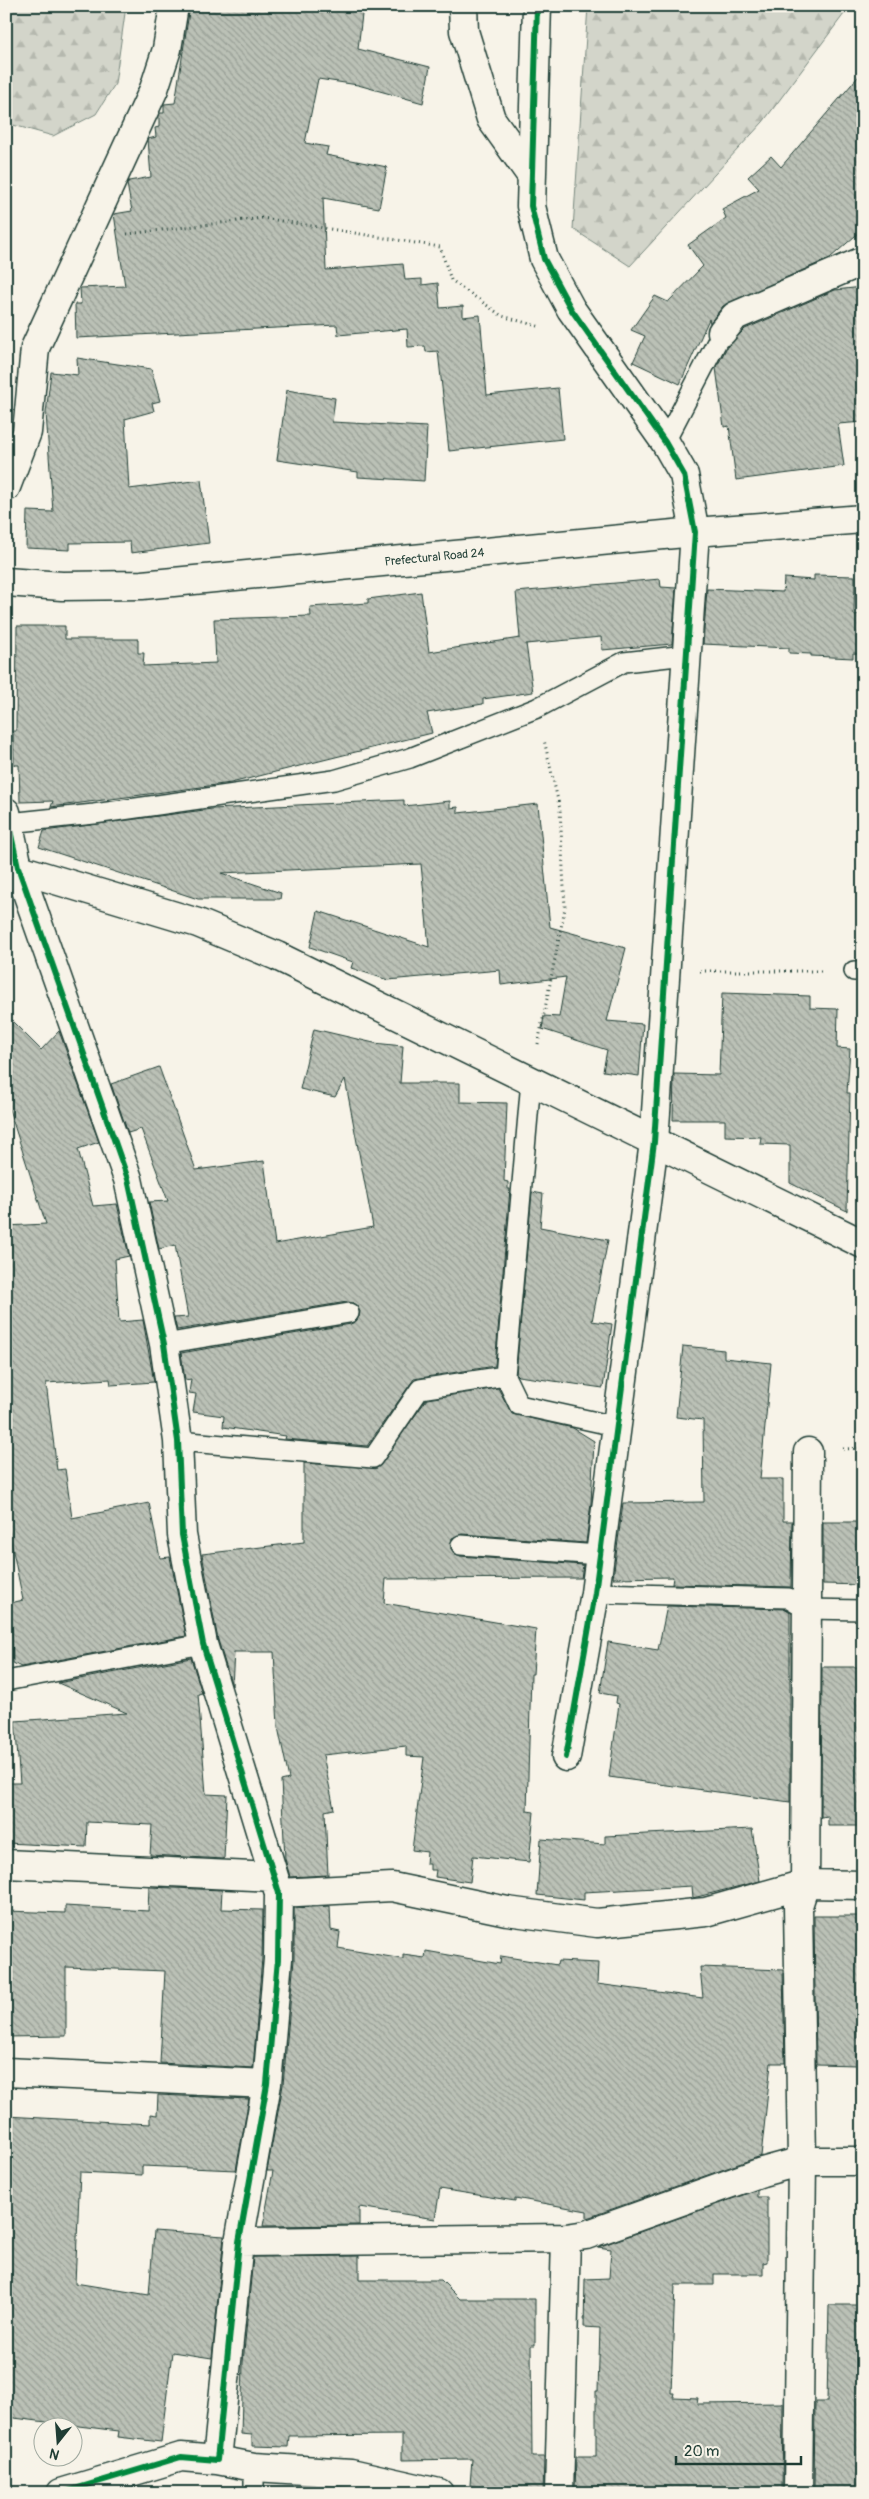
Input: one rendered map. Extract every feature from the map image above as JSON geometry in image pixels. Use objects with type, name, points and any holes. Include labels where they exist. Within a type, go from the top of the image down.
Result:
[{"type":"street","points":[[6,487],[28,432],[35,348],[87,239],[154,89],[167,49],[174,6]]},
{"type":"street","points":[[463,6],[464,31],[491,119],[531,175]]},
{"type":"street","points":[[537,6],[531,206],[544,259],[563,295],[583,326],[665,442],[684,475],[696,532],[686,655],[654,1142],[594,1593],[566,1757]]},
{"type":"street","points":[[722,332],[735,316],[863,261]]},
{"type":"street","name":"Prefectural Road 24","points":[[6,582],[62,586],[142,585],[696,532],[863,519]]},
{"type":"street","points":[[8,818],[12,866],[128,1179],[164,1344],[178,1441],[182,1535],[203,1644],[276,1885],[278,1959],[267,2084],[239,2242],[217,2460]]},
{"type":"street","points":[[12,866],[198,923],[277,956],[863,1244]]},
{"type":"street","points":[[798,2493],[802,2162],[798,1906],[804,1884],[808,1452]]},
{"type":"street","points":[[6,1864],[276,1885],[392,1887],[507,1911],[597,1923],[706,1912],[804,1884],[863,1885]]},
{"type":"street","points":[[6,2072],[267,2084]]},
{"type":"street","points":[[239,2242],[566,2238],[586,2235],[762,2172],[802,2162],[863,2161]]},
{"type":"street","points":[[559,2493],[566,2238]]},
{"type":"street","points":[[61,2493],[181,2457],[217,2460],[254,2480],[351,2473],[391,2487],[439,2493]]},
{"type":"lane","points":[[665,442],[722,332]]},
{"type":"lane","points":[[8,818],[94,814],[334,780],[410,758],[537,708],[624,662],[686,655]]},
{"type":"lane","points":[[531,1081],[505,1376],[519,1406],[616,1426]]},
{"type":"lane","points":[[164,1344],[349,1313]]},
{"type":"lane","points":[[178,1441],[372,1458],[420,1389],[505,1376]]},
{"type":"lane","points":[[461,1545],[599,1555]]},
{"type":"lane","points":[[594,1593],[789,1598],[807,1609],[863,1610]]},
{"type":"lane","points":[[6,1681],[203,1644]]},
{"type":"path","points":[[87,239],[263,218],[440,247],[451,280],[502,316],[539,328],[583,326]]},
{"type":"path","points":[[531,1081],[565,908],[560,809],[537,708]]},
{"type":"path","points":[[666,971],[859,971]]},
{"type":"green space","points":[[6,6],[126,6],[115,84],[96,114],[53,136],[6,123]]},
{"type":"green space","points":[[588,6],[850,6],[763,122],[630,266],[573,229]]},
{"type":"building","points":[[190,6],[363,6],[358,49],[430,67],[423,103],[358,85],[318,79],[305,143],[328,147],[326,155],[387,167],[379,208],[323,198],[326,270],[403,264],[405,280],[422,279],[422,285],[438,283],[440,308],[463,306],[463,317],[480,315],[487,395],[558,388],[563,439],[449,451],[438,351],[426,352],[425,346],[408,347],[407,329],[338,335],[337,325],[76,338],[75,304],[81,304],[80,288],[125,286],[114,214],[132,211],[127,184],[129,181],[151,177],[148,139],[156,137],[155,128],[159,127],[159,117],[160,113],[164,113],[164,104],[175,103]]},
{"type":"building","points":[[863,71],[863,229],[830,258],[723,306],[710,323],[709,319],[680,384],[633,362],[645,336],[631,330],[655,296],[668,302],[703,266],[688,245],[726,218],[722,209],[759,189],[748,177],[771,156],[781,167]]},
{"type":"building","points":[[863,287],[863,422],[838,424],[844,466],[736,480],[729,426],[724,427],[716,368],[727,347],[745,329],[835,290]]},
{"type":"building","points":[[77,358],[151,369],[160,401],[152,403],[154,411],[125,419],[129,489],[201,480],[209,543],[131,553],[130,542],[70,543],[70,550],[26,548],[27,511],[53,512],[46,413],[51,372],[78,375]]},
{"type":"building","points":[[287,390],[335,398],[332,422],[427,427],[424,481],[358,477],[358,472],[277,460]]},
{"type":"building","points":[[814,575],[855,576],[854,615],[863,614],[863,654],[853,653],[853,658],[811,656],[811,654],[789,653],[789,648],[703,644],[707,589],[783,592],[784,578],[814,580]]},
{"type":"building","points":[[660,579],[661,587],[676,588],[672,644],[602,650],[601,637],[526,644],[533,692],[483,699],[483,704],[427,713],[432,733],[231,783],[51,807],[53,801],[20,802],[19,765],[14,765],[13,731],[16,731],[17,626],[65,626],[65,639],[138,639],[138,653],[144,653],[143,666],[216,663],[214,619],[311,616],[310,607],[368,603],[368,599],[421,592],[429,652],[520,638],[516,592]]},
{"type":"building","points":[[404,800],[404,806],[450,801],[450,808],[458,807],[458,813],[538,804],[550,927],[626,948],[607,1021],[643,1024],[639,1076],[603,1071],[607,1050],[542,1029],[544,1016],[559,1017],[566,977],[501,985],[500,970],[388,980],[351,968],[353,962],[310,947],[318,911],[429,947],[421,864],[221,873],[281,893],[280,899],[198,899],[39,847],[44,831],[212,809]]},
{"type":"building","points":[[722,993],[810,996],[810,1008],[838,1009],[837,1048],[850,1049],[847,1093],[850,1093],[847,1211],[790,1183],[790,1145],[760,1144],[761,1137],[725,1136],[725,1120],[673,1120],[674,1074],[719,1075]]},
{"type":"building","points":[[6,1015],[41,1050],[59,1031],[99,1142],[78,1149],[93,1206],[117,1204],[129,1256],[115,1259],[119,1322],[143,1320],[154,1382],[111,1385],[110,1379],[46,1383],[57,1470],[65,1469],[72,1518],[149,1503],[160,1558],[170,1557],[186,1636],[21,1667],[13,1663],[11,1603],[23,1600],[6,1517],[6,1226],[46,1224],[6,1100]]},
{"type":"building","points":[[314,1029],[374,1043],[403,1046],[400,1083],[460,1083],[460,1102],[507,1103],[504,1181],[508,1182],[508,1189],[510,1189],[495,1366],[414,1379],[367,1446],[285,1439],[286,1436],[223,1427],[224,1416],[193,1412],[196,1394],[189,1393],[191,1379],[185,1380],[181,1353],[351,1324],[359,1317],[360,1311],[353,1303],[347,1302],[177,1330],[174,1318],[188,1317],[175,1245],[159,1249],[149,1202],[168,1201],[141,1129],[128,1133],[111,1084],[159,1067],[196,1170],[264,1161],[275,1244],[373,1227],[345,1079],[335,1097],[300,1089]]},
{"type":"building","points":[[532,1192],[543,1194],[540,1227],[608,1240],[592,1321],[612,1324],[603,1388],[518,1376],[516,1374]]},
{"type":"building","points":[[683,1346],[724,1350],[724,1358],[771,1363],[760,1479],[783,1479],[783,1521],[792,1521],[791,1587],[672,1584],[673,1577],[613,1578],[623,1503],[704,1502],[703,1420],[676,1417]]},
{"type":"building","points":[[498,1388],[512,1414],[573,1428],[594,1441],[591,1503],[586,1543],[462,1534],[452,1538],[451,1549],[460,1556],[583,1565],[581,1578],[386,1579],[384,1603],[536,1629],[533,1674],[531,1674],[527,1811],[534,1812],[529,1862],[473,1856],[470,1882],[435,1877],[436,1870],[430,1870],[430,1864],[426,1864],[427,1852],[412,1850],[424,1757],[406,1756],[406,1746],[323,1755],[334,1809],[325,1811],[328,1875],[290,1877],[285,1859],[281,1781],[289,1779],[278,1727],[274,1652],[234,1652],[232,1686],[218,1640],[202,1554],[304,1542],[304,1463],[377,1468],[427,1399]]},
{"type":"building","points":[[823,1522],[863,1522],[863,1585],[823,1584]]},
{"type":"building","points":[[667,1606],[786,1609],[790,1612],[790,1802],[609,1777],[619,1704],[616,1703],[617,1696],[600,1693],[608,1642],[658,1650]]},
{"type":"building","points":[[191,1658],[202,1693],[198,1694],[206,1794],[227,1795],[224,1859],[150,1855],[152,1825],[87,1822],[86,1847],[6,1843],[6,1783],[20,1783],[15,1721],[127,1713],[58,1683]]},
{"type":"building","points":[[822,1667],[863,1667],[863,1826],[828,1826],[828,1816],[821,1817]]},
{"type":"building","points":[[752,1829],[760,1881],[693,1898],[692,1886],[584,1892],[584,1900],[537,1895],[541,1839],[605,1844],[605,1836]]},
{"type":"building","points":[[149,1887],[222,1890],[221,1909],[263,1910],[262,1958],[253,2068],[160,2063],[165,1971],[66,1967],[66,2036],[6,2037],[6,1911],[65,1913],[65,1906],[148,1911]]},
{"type":"building","points":[[330,1906],[331,1930],[340,1932],[338,1948],[403,1959],[403,1955],[425,1958],[426,1951],[500,1964],[501,1956],[557,1965],[558,1961],[598,1963],[597,1984],[703,1998],[700,1967],[783,1970],[785,2063],[771,2063],[761,2156],[587,2218],[587,2211],[515,2198],[515,2201],[440,2189],[435,2219],[359,2207],[359,2225],[263,2226],[273,2171],[267,2171],[283,2085],[294,1960],[294,1908]]},
{"type":"building","points":[[814,1916],[863,1916],[863,1996],[858,1996],[857,2065],[816,2064]]},
{"type":"building","points":[[158,2095],[249,2099],[236,2170],[142,2166],[142,2175],[80,2172],[75,2283],[149,2295],[154,2231],[224,2236],[212,2358],[172,2352],[161,2442],[118,2437],[119,2431],[82,2426],[82,2416],[32,2416],[32,2420],[6,2417],[6,2116],[150,2124],[150,2114],[157,2115]]},
{"type":"building","points":[[757,2190],[757,2197],[767,2197],[767,2262],[763,2263],[763,2274],[714,2274],[714,2285],[675,2285],[671,2393],[674,2393],[673,2397],[698,2398],[697,2404],[783,2403],[782,2493],[575,2493],[576,2457],[596,2457],[596,2391],[598,2391],[600,2328],[584,2327],[585,2279],[609,2278],[611,2249],[598,2247]]},
{"type":"building","points":[[359,2256],[359,2280],[441,2280],[460,2299],[535,2299],[535,2345],[531,2345],[532,2457],[544,2457],[543,2493],[496,2493],[470,2485],[472,2459],[402,2460],[402,2435],[289,2436],[288,2447],[252,2446],[252,2435],[241,2434],[243,2363],[253,2257]]},
{"type":"building","points":[[829,2305],[863,2305],[863,2493],[814,2493],[815,2402],[827,2402]]},
{"type":"cycle path","points":[[537,6],[531,206],[544,259],[571,309],[665,442],[684,475],[695,532],[654,1142],[595,1593],[566,1757]]},
{"type":"cycle path","points":[[6,812],[18,867],[128,1179],[164,1344],[178,1441],[182,1535],[203,1644],[279,1893],[278,1959],[267,2084],[239,2242],[217,2460],[181,2457],[61,2493]]}]
